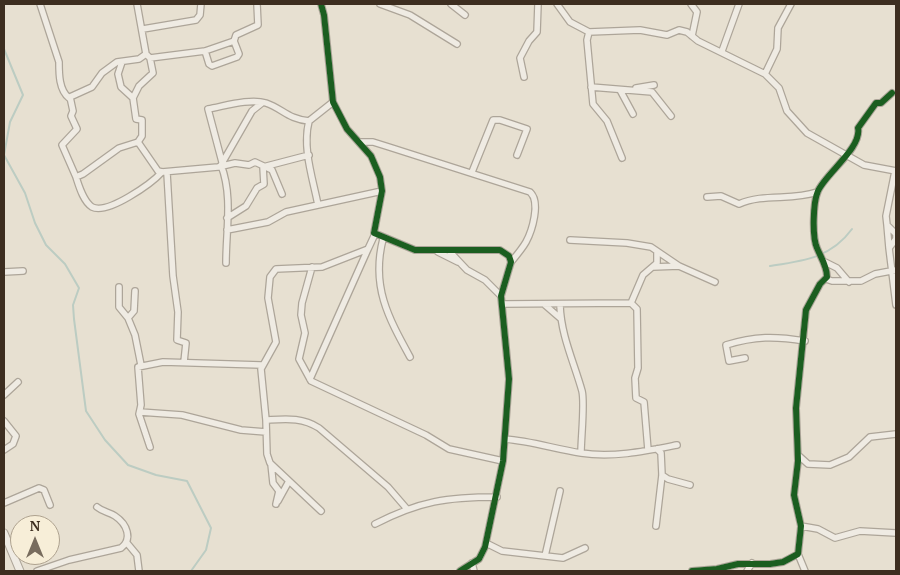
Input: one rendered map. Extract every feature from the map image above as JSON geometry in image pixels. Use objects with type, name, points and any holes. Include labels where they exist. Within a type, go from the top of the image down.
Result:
[{"type":"street","points":[[40,4],[59,62],[58,70],[64,94],[69,98],[73,111],[71,116],[77,129],[62,145],[86,202],[93,207],[101,209],[136,193],[165,173]]},
{"type":"street","points":[[133,98],[139,86],[152,74],[137,4]]},
{"type":"street","points":[[143,29],[196,20],[200,15],[201,4]]},
{"type":"street","points":[[205,50],[209,64],[212,66],[237,57],[239,54],[234,41],[236,35],[258,25],[257,4]]},
{"type":"street","points":[[310,379],[375,234],[382,191],[380,177],[371,156],[346,129],[333,102],[324,14],[321,4]]},
{"type":"street","points":[[380,4],[410,15],[457,44]]},
{"type":"street","points":[[451,4],[466,15]]},
{"type":"street","points":[[524,77],[520,58],[528,41],[536,32],[538,4]]},
{"type":"street","points":[[556,4],[570,22],[589,32],[640,30],[667,36],[683,30],[698,41],[765,74],[779,88],[787,111],[806,133],[864,165],[896,171],[888,199],[887,225],[889,248],[894,270],[896,305]]},
{"type":"street","points":[[691,4],[697,12],[692,36]]},
{"type":"street","points":[[722,52],[740,4]]},
{"type":"street","points":[[765,74],[777,49],[778,28],[791,4]]},
{"type":"street","points":[[589,32],[587,40],[593,104],[607,121],[622,158]]},
{"type":"street","points":[[69,98],[92,87],[104,71],[122,62],[148,56],[205,50],[234,41]]},
{"type":"street","points":[[76,177],[120,148],[138,142],[142,136],[142,120],[136,119],[136,105],[133,98],[121,87],[118,74],[122,62]]},
{"type":"street","points":[[623,90],[654,85]]},
{"type":"street","points":[[591,87],[652,92],[671,116]]},
{"type":"street","points":[[623,90],[633,114]]},
{"type":"street","points":[[805,571],[798,554],[801,526],[794,495],[798,455],[796,408],[808,304],[826,279],[827,269],[813,236],[817,192],[824,180],[846,156],[859,133],[858,128],[876,104],[892,93]]},
{"type":"street","points":[[226,263],[228,188],[208,110],[250,102],[266,103],[291,118],[309,121]]},
{"type":"street","points":[[318,205],[306,134],[309,121],[333,102]]},
{"type":"street","points":[[222,164],[252,111],[262,103]]},
{"type":"street","points":[[472,172],[493,120],[500,120],[526,129],[516,156]]},
{"type":"street","points":[[138,142],[158,171],[165,173],[222,164],[249,165],[254,162],[272,170],[282,194]]},
{"type":"street","points":[[359,142],[373,142],[390,147],[472,172],[530,192],[533,195],[532,226],[526,243],[511,262],[501,296],[509,379],[503,461],[497,497],[486,543],[478,559],[460,571]]},
{"type":"street","points":[[263,167],[309,155]]},
{"type":"street","points":[[227,218],[246,206],[257,188],[264,184],[263,167]]},
{"type":"street","points":[[165,173],[172,266],[178,312],[177,340],[186,343],[184,362]]},
{"type":"street","points":[[226,230],[268,222],[286,212],[382,191]]},
{"type":"street","points":[[707,197],[721,196],[739,204],[747,199],[798,196],[817,192]]},
{"type":"street","points":[[375,234],[415,250],[450,252],[500,250],[509,256],[511,262]]},
{"type":"street","points":[[383,238],[378,271],[384,302],[389,318],[410,357]]},
{"type":"street","points":[[570,240],[627,243],[651,247],[679,266],[715,282]]},
{"type":"street","points":[[321,511],[272,464],[267,454],[262,365],[276,342],[268,298],[272,272],[282,268],[322,267],[340,258],[368,249]]},
{"type":"street","points":[[436,251],[458,262]]},
{"type":"street","points":[[450,252],[467,270],[486,280],[501,296]]},
{"type":"street","points":[[632,303],[644,275],[656,263],[656,252]]},
{"type":"street","points":[[823,261],[836,268],[849,282]]},
{"type":"street","points":[[653,268],[679,266]]},
{"type":"street","points":[[312,267],[302,303],[301,315],[305,333],[299,359],[310,379],[426,435],[449,449],[503,461]]},
{"type":"street","points":[[826,279],[849,282],[861,281],[875,274],[894,270]]},
{"type":"street","points":[[4,272],[23,271]]},
{"type":"street","points":[[119,287],[119,307],[128,318],[135,335],[141,365],[138,366],[140,412],[150,446]]},
{"type":"street","points":[[128,318],[134,311],[135,291]]},
{"type":"street","points":[[502,304],[632,303]]},
{"type":"street","points":[[632,303],[637,309],[638,368],[636,398],[644,402],[648,450]]},
{"type":"street","points":[[544,304],[560,318]]},
{"type":"street","points":[[560,305],[560,318],[569,356],[582,391],[581,453]]},
{"type":"street","points":[[745,358],[729,361],[725,350],[726,345],[742,340],[777,336],[805,341]]},
{"type":"street","points":[[141,365],[184,362],[262,365]]},
{"type":"street","points":[[4,395],[18,382]]},
{"type":"street","points":[[140,412],[182,415],[241,430],[266,432]]},
{"type":"street","points":[[266,420],[295,419],[308,421],[319,428],[388,487],[407,509]]},
{"type":"street","points":[[4,421],[16,436],[10,447],[4,450]]},
{"type":"street","points":[[798,455],[808,464],[830,465],[849,457],[870,436],[896,434]]},
{"type":"street","points":[[505,439],[550,445],[581,453],[608,455],[677,445]]},
{"type":"street","points":[[656,526],[662,475],[661,453],[657,449]]},
{"type":"street","points":[[272,464],[273,483],[279,491],[276,504],[289,481]]},
{"type":"street","points":[[662,475],[668,480],[690,485]]},
{"type":"street","points":[[4,503],[39,488],[44,490],[50,505]]},
{"type":"street","points":[[545,556],[560,491]]},
{"type":"street","points":[[376,524],[407,509],[443,498],[497,497]]},
{"type":"street","points":[[37,571],[48,570],[69,560],[120,548],[127,543],[126,528],[116,516],[97,507]]},
{"type":"street","points":[[801,526],[818,529],[835,538],[860,532],[896,533]]},
{"type":"street","points":[[4,533],[20,571]]},
{"type":"street","points":[[127,543],[137,555],[139,571]]},
{"type":"street","points":[[486,543],[502,551],[563,558],[585,548]]},
{"type":"street","points":[[692,571],[752,563],[776,563],[798,554]]},
{"type":"street","points":[[472,563],[474,571]]},
{"type":"street","points":[[747,571],[752,563]]},
{"type":"waterway","points":[[4,49],[23,95],[10,122],[4,155],[25,193],[35,223],[46,245],[65,264],[79,288],[73,305],[86,411],[105,440],[128,465],[156,475],[187,481],[211,528],[206,550],[191,571]]},
{"type":"waterway","points":[[770,266],[805,260],[826,252],[844,239],[852,229]]},
{"type":"cycle path","points":[[321,4],[324,15],[333,102],[347,129],[371,156],[380,177],[382,191],[374,233],[415,250],[500,250],[509,256],[511,262],[501,296],[509,379],[503,461],[485,547],[479,559],[460,571]]},
{"type":"cycle path","points":[[692,571],[717,569],[738,564],[783,562],[798,554],[801,526],[794,495],[798,461],[796,408],[806,310],[820,284],[827,277],[814,236],[816,196],[822,184],[855,144],[858,128],[876,103],[881,103],[892,93]]}]
